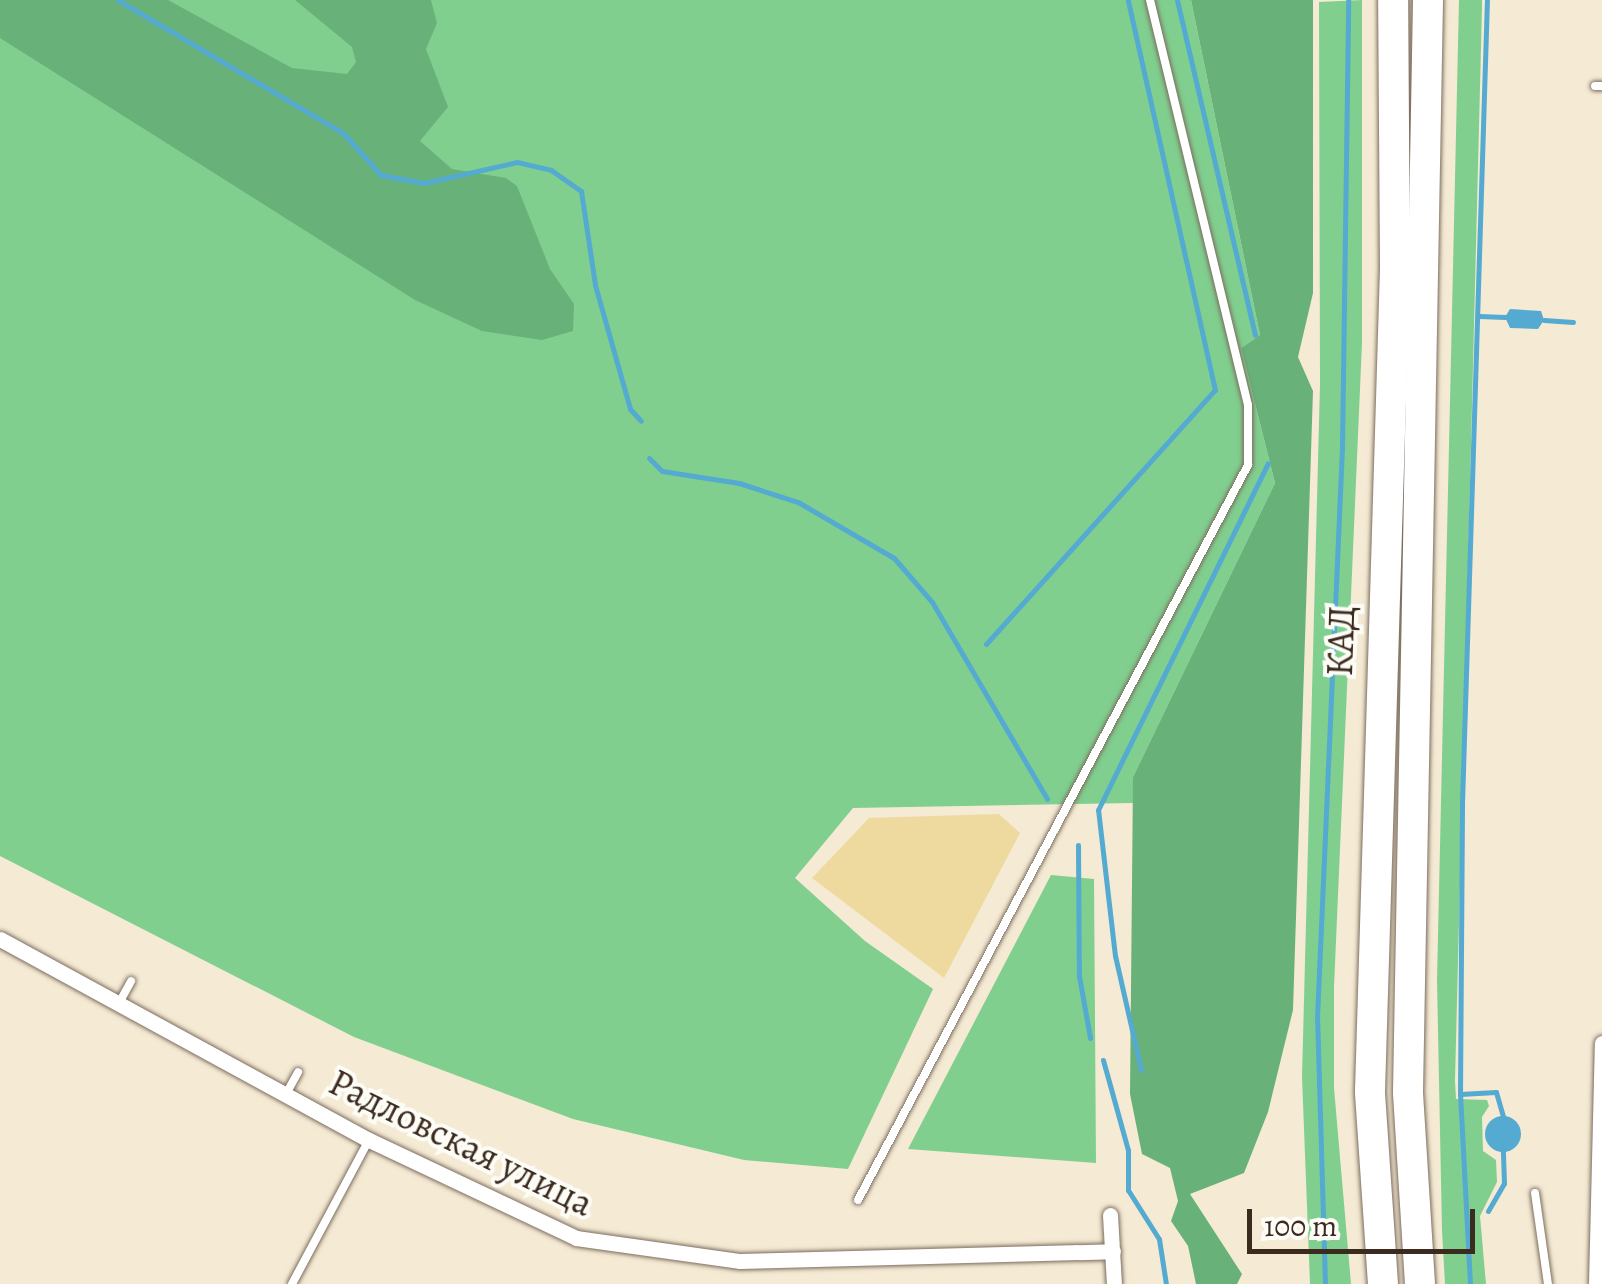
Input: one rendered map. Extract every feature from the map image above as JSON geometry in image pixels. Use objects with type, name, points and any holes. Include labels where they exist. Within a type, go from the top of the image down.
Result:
[{"type":"highway","name":"КАД","points":[[1383,1284],[1370,1091],[1396,269],[1392,0]]},
{"type":"highway","name":"КАД","points":[[1420,1284],[1408,1092],[1428,0]]},
{"type":"street","name":"Радловская улица","points":[[0,939],[369,1140],[526,1219],[628,1250],[740,1261],[1113,1251]]},
{"type":"street","points":[[1596,1284],[1602,1043]]},
{"type":"street","points":[[1110,1215],[1114,1284]]},
{"type":"lane","points":[[858,1200],[1248,465],[1248,405],[1150,0]]},
{"type":"lane","points":[[118,1003],[131,981]]},
{"type":"lane","points":[[286,1094],[298,1072]]},
{"type":"lane","points":[[292,1284],[369,1140]]},
{"type":"lane","points":[[1534,1193],[1548,1284]]},
{"type":"green space","points":[[0,0],[1191,0],[1260,335],[1241,348],[1275,483],[1133,777],[1133,803],[853,808],[795,878],[865,941],[933,989],[848,1169],[744,1160],[573,1119],[354,1037],[0,856]]},
{"type":"green space","points":[[0,0],[168,0],[292,68],[347,74],[356,62],[352,47],[295,0],[431,0],[437,23],[426,49],[448,107],[420,141],[452,169],[506,178],[517,186],[550,269],[574,304],[573,331],[542,340],[482,331],[415,300],[0,38]]},
{"type":"green space","points":[[1191,0],[1313,0],[1313,293],[1298,357],[1313,391],[1293,1010],[1268,1112],[1244,1173],[1190,1194],[1242,1274],[1237,1284],[1196,1284],[1188,1246],[1171,1221],[1178,1201],[1170,1168],[1142,1154],[1130,1094],[1133,777],[1275,483],[1241,348],[1260,335]]},
{"type":"green space","points":[[1362,0],[1362,343],[1334,987],[1334,1088],[1351,1284],[1310,1284],[1302,1077],[1320,384],[1319,2]]},
{"type":"green space","points":[[1459,0],[1482,0],[1482,8],[1455,1081],[1456,1099],[1487,1100],[1489,1106],[1482,1117],[1483,1151],[1496,1160],[1497,1182],[1480,1216],[1486,1284],[1445,1284],[1442,1231],[1437,980]]},
{"type":"green space","points":[[1051,875],[1094,879],[1096,1163],[908,1149]]},
{"type":"sand","points":[[999,814],[1020,833],[944,978],[812,878],[869,818]]},
{"type":"water","points":[[1510,309],[1541,311],[1544,320],[1538,329],[1510,328],[1505,317]]},
{"type":"water","points":[[1503,1116],[1516,1121],[1521,1134],[1516,1147],[1503,1152],[1490,1147],[1485,1134],[1490,1121]]},
{"type":"waterway","points":[[118,0],[343,133],[381,175],[424,183],[517,162],[551,170],[581,191],[595,285],[630,409],[641,421]]},
{"type":"waterway","points":[[986,644],[1215,390],[1128,0]]},
{"type":"waterway","points":[[1177,0],[1255,335]]},
{"type":"waterway","points":[[1325,1284],[1317,1018],[1342,448],[1348,0]]},
{"type":"waterway","points":[[1470,1284],[1460,1094],[1462,803],[1487,0]]},
{"type":"waterway","points":[[1479,316],[1505,317]]},
{"type":"waterway","points":[[1544,320],[1573,322]]},
{"type":"waterway","points":[[649,458],[662,471],[739,483],[798,502],[894,558],[932,602],[1047,799]]},
{"type":"waterway","points":[[1141,1070],[1115,956],[1098,810],[1268,463]]},
{"type":"waterway","points":[[1078,845],[1079,976],[1090,1038]]},
{"type":"waterway","points":[[1103,1060],[1128,1150],[1128,1190],[1159,1239],[1166,1284]]},
{"type":"waterway","points":[[1460,1094],[1496,1092],[1503,1117]]},
{"type":"waterway","points":[[1488,1211],[1504,1183],[1503,1148]]}]
